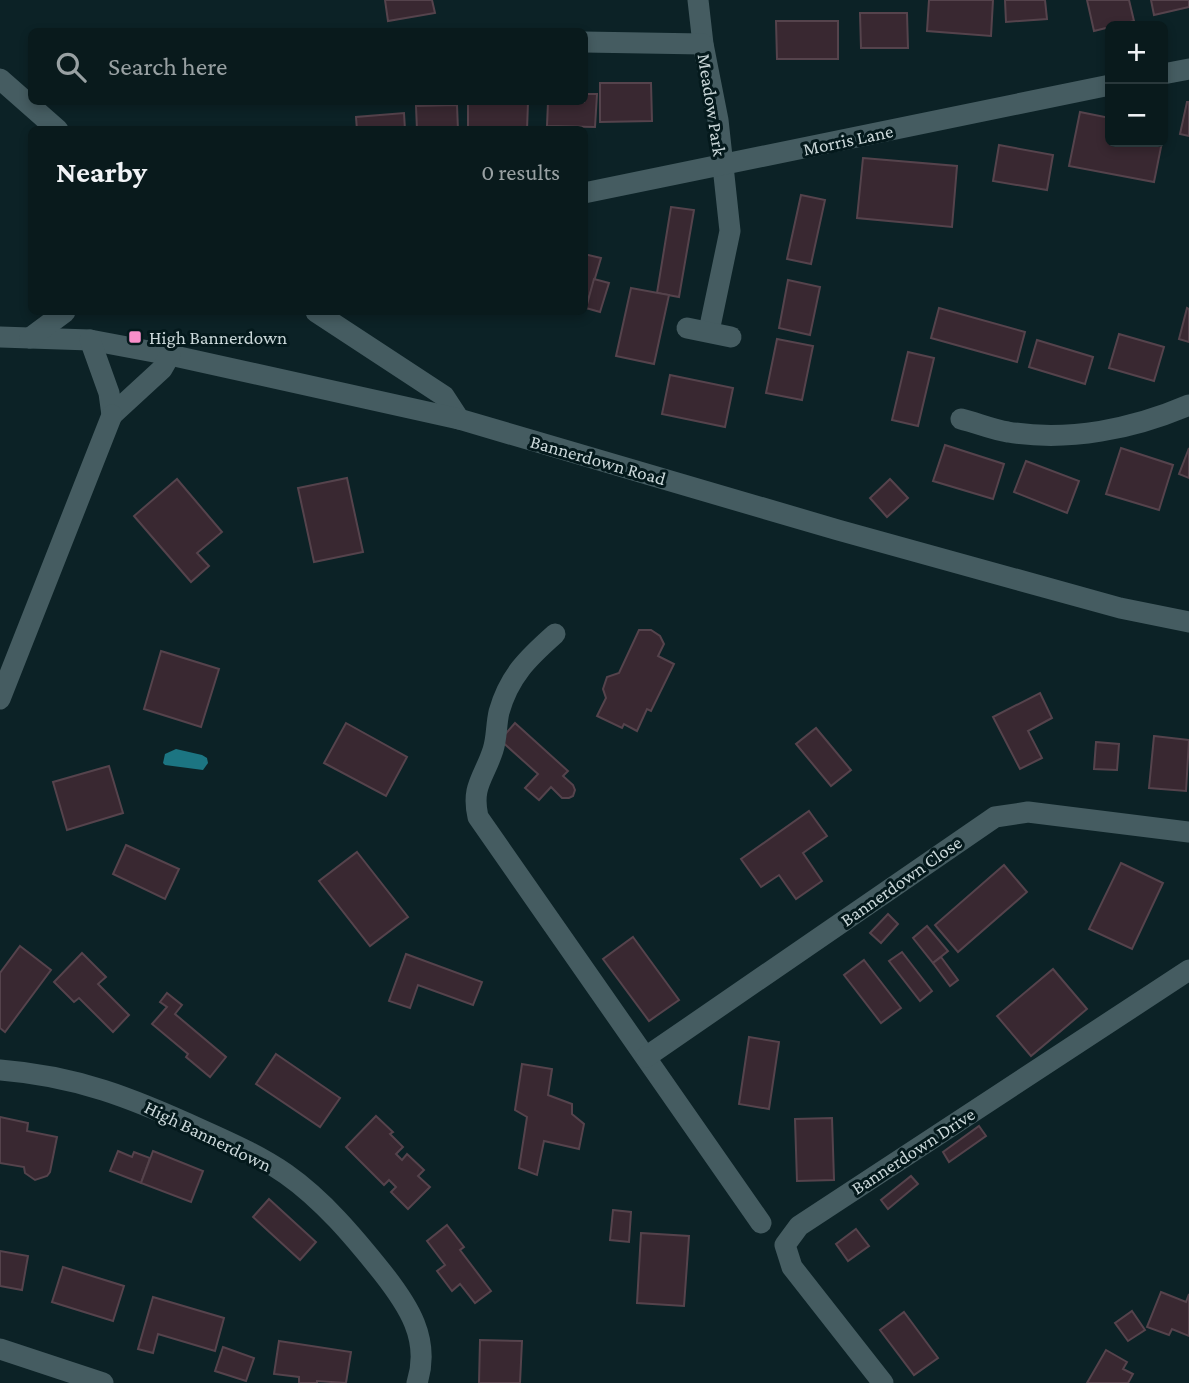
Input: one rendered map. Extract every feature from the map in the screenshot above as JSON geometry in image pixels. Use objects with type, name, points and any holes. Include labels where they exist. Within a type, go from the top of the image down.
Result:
[{"type":"street","name":"Meadow Park","points":[[698,0],[703,44],[718,120],[730,231],[709,331]]},
{"type":"street","name":"Meadow Park","points":[[588,42],[703,44]]},
{"type":"street","points":[[1168,73],[1189,69]]},
{"type":"street","points":[[0,79],[28,104]]},
{"type":"street","name":"Morris Lane","points":[[588,192],[1105,86]]},
{"type":"street","points":[[30,105],[53,126]]},
{"type":"street","points":[[30,338],[61,315]]},
{"type":"street","points":[[321,315],[444,396],[459,419]]},
{"type":"street","points":[[687,328],[731,337]]},
{"type":"street","name":"Bannerdown Road","points":[[0,337],[90,340],[459,419],[864,538],[1120,608],[1189,622]]},
{"type":"street","points":[[90,340],[109,393],[113,415]]},
{"type":"street","points":[[0,699],[113,415],[162,369],[170,355]]},
{"type":"street","points":[[961,419],[1008,432],[1070,436],[1151,421],[1189,405]]},
{"type":"street","points":[[555,634],[527,659],[508,686],[498,715],[494,748],[479,782],[475,801],[478,817],[761,1223]]},
{"type":"street","name":"Bannerdown Close","points":[[646,1057],[995,817],[1027,812],[1189,832]]},
{"type":"street","name":"Bannerdown Drive","points":[[883,1383],[792,1267],[785,1245],[799,1226],[1189,970]]},
{"type":"street","name":"High Bannerdown","points":[[0,1070],[62,1077],[149,1105],[251,1153],[287,1175],[357,1241],[408,1307],[419,1335],[420,1374],[417,1383]]},
{"type":"street","points":[[0,1349],[103,1383]]},
{"type":"water","points":[[176,749],[202,755],[207,758],[208,763],[203,770],[165,765],[165,754]]},
{"type":"building","points":[[385,0],[432,0],[435,13],[388,21]]},
{"type":"building","points":[[929,0],[993,0],[991,36],[927,31]]},
{"type":"building","points":[[1005,0],[1045,0],[1047,19],[1006,22]]},
{"type":"building","points":[[1087,0],[1129,0],[1134,21],[1105,21],[1105,28],[1094,31]]},
{"type":"building","points":[[1151,0],[1189,0],[1189,7],[1154,15]]},
{"type":"building","points":[[860,13],[907,13],[908,48],[861,48]]},
{"type":"building","points":[[776,21],[838,21],[838,59],[777,59]]},
{"type":"building","points":[[600,83],[651,83],[652,121],[600,122]]},
{"type":"building","points":[[588,94],[597,94],[595,127],[547,126],[548,105],[588,105]]},
{"type":"building","points":[[1189,102],[1189,136],[1180,134]]},
{"type":"building","points":[[457,105],[458,126],[417,126],[416,106]]},
{"type":"building","points":[[468,105],[528,105],[527,126],[468,126]]},
{"type":"building","points":[[1080,112],[1105,117],[1105,147],[1161,147],[1154,182],[1069,166]]},
{"type":"building","points":[[404,113],[405,126],[357,126],[356,117]]},
{"type":"building","points":[[999,145],[1053,155],[1047,190],[993,181]]},
{"type":"building","points":[[863,158],[957,166],[952,227],[857,218]]},
{"type":"building","points":[[801,195],[825,200],[811,264],[787,259]]},
{"type":"building","points":[[671,207],[694,210],[679,297],[657,293]]},
{"type":"building","points":[[588,255],[601,258],[588,301]]},
{"type":"building","points":[[594,279],[609,283],[600,312],[588,309]]},
{"type":"building","points":[[788,280],[820,287],[810,335],[779,328]]},
{"type":"building","points":[[631,288],[669,295],[654,364],[616,356]]},
{"type":"building","points":[[939,308],[1025,332],[1017,362],[931,338]]},
{"type":"building","points":[[1187,308],[1189,309],[1189,342],[1179,339]]},
{"type":"building","points":[[1119,334],[1164,347],[1154,381],[1109,368]]},
{"type":"building","points":[[777,339],[813,346],[802,400],[766,393]]},
{"type":"building","points":[[1037,340],[1093,357],[1085,384],[1029,367]]},
{"type":"building","points":[[908,352],[934,358],[918,426],[892,420]]},
{"type":"building","points":[[670,375],[733,388],[725,427],[662,414]]},
{"type":"building","points":[[945,445],[1004,464],[993,499],[933,481]]},
{"type":"building","points":[[1121,448],[1173,465],[1159,510],[1106,494]]},
{"type":"building","points":[[1189,448],[1189,478],[1179,474]]},
{"type":"building","points":[[1026,461],[1079,481],[1067,513],[1014,492]]},
{"type":"building","points":[[347,478],[363,552],[314,562],[298,488]]},
{"type":"building","points":[[177,479],[222,532],[197,553],[209,566],[191,582],[134,516]]},
{"type":"building","points":[[890,479],[908,498],[887,517],[870,498]]},
{"type":"building","points":[[639,630],[651,630],[660,636],[664,644],[658,656],[674,664],[651,711],[647,709],[637,731],[624,724],[622,728],[597,716],[606,698],[603,689],[607,677],[619,673]]},
{"type":"building","points":[[161,651],[219,669],[201,727],[144,709]]},
{"type":"building","points":[[1040,693],[1052,718],[1028,731],[1042,758],[1020,769],[993,717]]},
{"type":"building","points":[[346,723],[407,757],[386,796],[324,763]]},
{"type":"building","points":[[515,723],[568,771],[563,776],[573,785],[573,796],[562,798],[551,787],[539,800],[525,788],[538,774],[500,740]]},
{"type":"building","points":[[816,728],[851,770],[831,786],[796,744]]},
{"type":"building","points":[[1154,736],[1189,740],[1186,791],[1149,788]]},
{"type":"building","points":[[1096,742],[1119,744],[1117,770],[1094,769]]},
{"type":"building","points":[[109,766],[123,813],[67,830],[53,782]]},
{"type":"building","points":[[809,811],[827,836],[803,853],[822,881],[796,899],[779,875],[761,887],[741,859]]},
{"type":"building","points":[[126,845],[179,869],[165,899],[113,874]]},
{"type":"building","points":[[357,852],[408,917],[370,946],[319,881]]},
{"type":"building","points":[[1121,863],[1163,883],[1132,949],[1089,929]]},
{"type":"building","points":[[1004,865],[1027,892],[958,952],[935,925]]},
{"type":"building","points":[[888,914],[898,924],[881,943],[870,933]]},
{"type":"building","points":[[927,926],[948,951],[933,963],[913,938]]},
{"type":"building","points":[[633,937],[679,1000],[649,1021],[603,959]]},
{"type":"building","points":[[20,946],[51,970],[5,1032],[0,1028],[0,973]]},
{"type":"building","points":[[902,952],[932,991],[920,1001],[889,961]]},
{"type":"building","points":[[82,953],[106,977],[98,984],[129,1015],[113,1032],[79,998],[74,1002],[54,982]]},
{"type":"building","points":[[406,954],[482,982],[473,1005],[418,985],[410,1008],[389,1001]]},
{"type":"building","points":[[941,957],[958,980],[950,986],[933,963]]},
{"type":"building","points":[[864,960],[901,1008],[881,1023],[844,975]]},
{"type":"building","points":[[1053,969],[1087,1009],[1031,1056],[997,1016]]},
{"type":"building","points":[[167,993],[182,1005],[175,1014],[226,1057],[210,1077],[186,1057],[188,1054],[152,1024],[167,1007],[160,1002]]},
{"type":"building","points":[[749,1037],[779,1042],[769,1109],[739,1104]]},
{"type":"building","points":[[276,1054],[340,1098],[320,1127],[256,1084]]},
{"type":"building","points":[[522,1064],[552,1069],[548,1095],[572,1104],[572,1114],[584,1124],[579,1149],[544,1141],[537,1175],[519,1168],[527,1117],[515,1110]]},
{"type":"building","points":[[376,1116],[393,1132],[390,1134],[403,1147],[396,1154],[402,1160],[407,1154],[424,1170],[418,1176],[430,1187],[408,1209],[391,1192],[396,1187],[389,1180],[384,1185],[346,1147]]},
{"type":"building","points":[[0,1117],[28,1123],[27,1131],[57,1137],[47,1176],[35,1180],[25,1173],[24,1167],[0,1163]]},
{"type":"building","points":[[832,1118],[834,1180],[797,1181],[795,1119]]},
{"type":"building","points":[[979,1126],[986,1136],[949,1162],[943,1152]]},
{"type":"building","points":[[118,1151],[132,1157],[134,1152],[150,1158],[141,1183],[110,1171]]},
{"type":"building","points":[[153,1151],[203,1171],[191,1202],[141,1183]]},
{"type":"building","points":[[911,1176],[918,1184],[888,1209],[881,1200]]},
{"type":"building","points":[[269,1199],[316,1242],[300,1260],[253,1217]]},
{"type":"building","points":[[613,1210],[631,1212],[629,1242],[610,1240]]},
{"type":"building","points":[[447,1225],[464,1247],[460,1250],[491,1291],[475,1303],[460,1284],[452,1291],[437,1271],[445,1265],[427,1241]]},
{"type":"building","points":[[856,1229],[869,1246],[848,1261],[836,1244]]},
{"type":"building","points":[[641,1233],[689,1236],[684,1306],[637,1303]]},
{"type":"building","points":[[0,1251],[28,1256],[22,1290],[0,1286]]},
{"type":"building","points":[[63,1267],[124,1286],[113,1321],[52,1302]]},
{"type":"building","points":[[1161,1292],[1186,1302],[1189,1294],[1189,1336],[1172,1329],[1169,1335],[1147,1327]]},
{"type":"building","points":[[153,1297],[224,1318],[215,1351],[158,1334],[153,1353],[138,1349]]},
{"type":"building","points":[[1132,1311],[1145,1330],[1128,1341],[1115,1323]]},
{"type":"building","points":[[904,1312],[938,1358],[914,1375],[880,1330]]},
{"type":"building","points":[[480,1340],[522,1341],[520,1383],[479,1383]]},
{"type":"building","points":[[279,1341],[351,1352],[346,1383],[299,1383],[299,1377],[274,1374]]},
{"type":"building","points":[[223,1347],[254,1358],[246,1381],[215,1371]]},
{"type":"building","points":[[1106,1350],[1127,1362],[1123,1369],[1133,1374],[1128,1383],[1087,1383]]},
{"type":"place","name":"High Bannerdown","points":[[135,337]]}]
